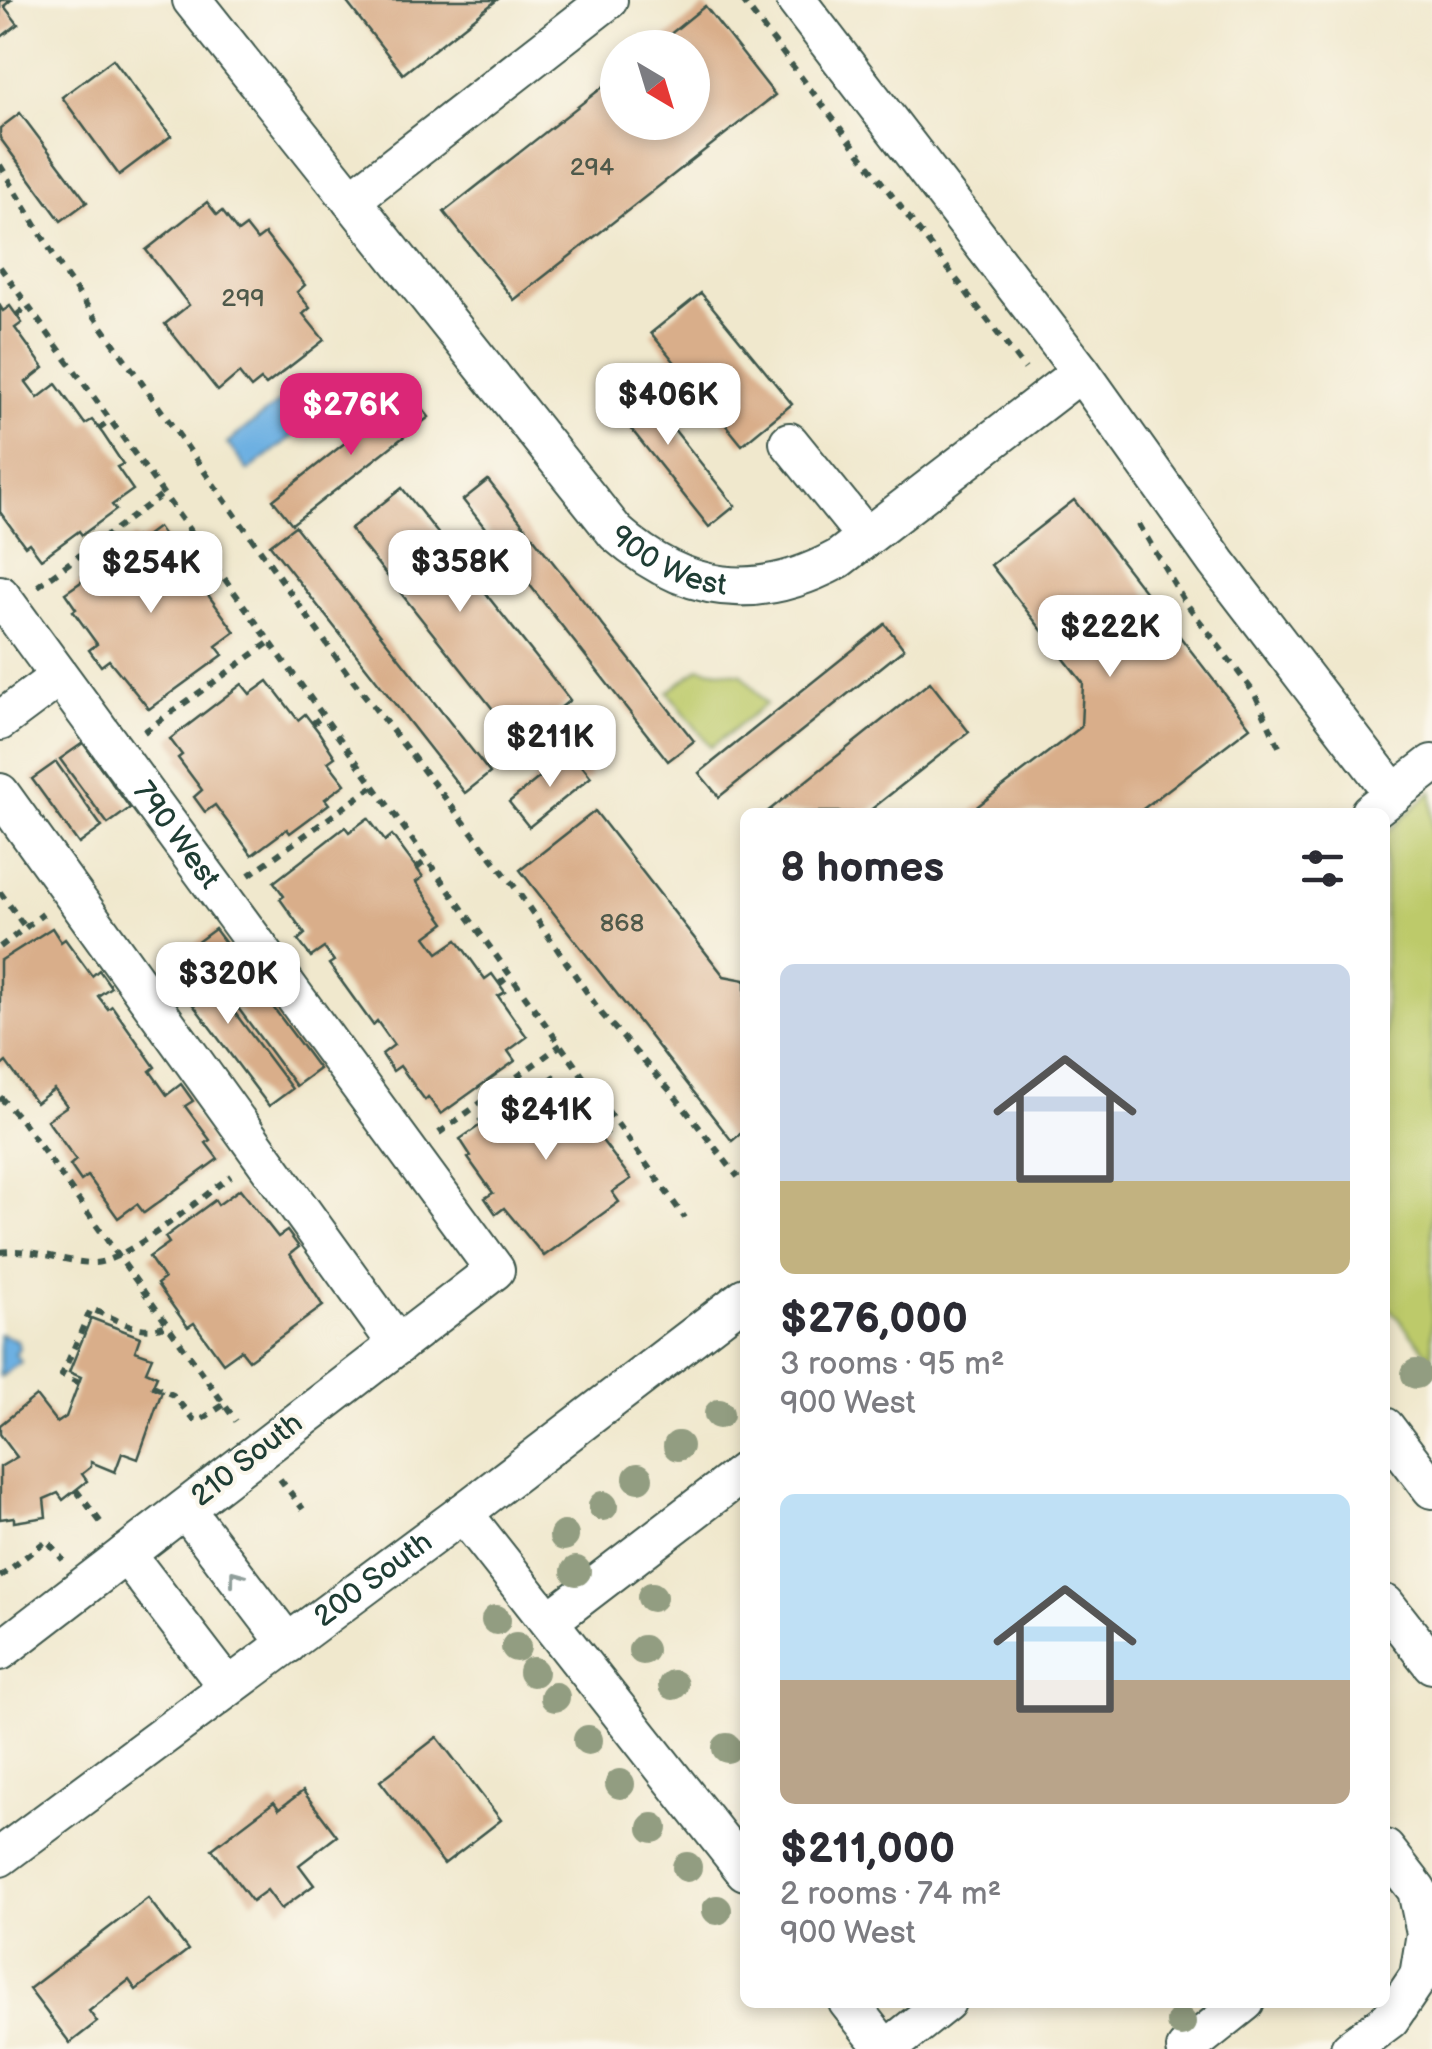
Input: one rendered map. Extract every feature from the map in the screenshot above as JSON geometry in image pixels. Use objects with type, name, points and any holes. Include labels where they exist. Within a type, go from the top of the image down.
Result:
[{"type":"street","name":"900 West","points":[[192,0],[604,518],[638,552],[690,580],[750,587],[811,574],[838,559],[1081,372]]},
{"type":"street","points":[[351,200],[608,0]]},
{"type":"street","points":[[796,0],[1081,372],[1382,803],[1432,764]]},
{"type":"street","points":[[790,442],[866,537]]},
{"type":"street","name":"790 West","points":[[16,592],[59,677],[495,1270]]},
{"type":"street","points":[[0,721],[59,677]]},
{"type":"street","points":[[0,794],[398,1345]]},
{"type":"street","name":"210 South","points":[[0,1651],[117,1544],[185,1509],[495,1270]]},
{"type":"street","name":"200 South","points":[[0,1856],[463,1513],[740,1301]]},
{"type":"street","points":[[1390,1433],[1432,1488]]},
{"type":"street","points":[[549,1621],[740,1476]]},
{"type":"street","points":[[185,1509],[288,1644]]},
{"type":"street","points":[[463,1513],[740,1865]]},
{"type":"street","points":[[117,1544],[227,1686]]},
{"type":"street","points":[[1390,1610],[1432,1664]]},
{"type":"street","points":[[1350,2049],[1390,2019],[1419,1976],[1426,1933],[1417,1890],[1390,1855]]},
{"type":"street","points":[[853,2008],[886,2049],[938,2008]]},
{"type":"street","points":[[1186,2049],[1237,2008]]},
{"type":"path","points":[[742,0],[1013,353]]},
{"type":"path","points":[[0,165],[66,276],[348,674],[514,886],[573,977],[738,1177]]},
{"type":"path","points":[[0,267],[685,1218]]},
{"type":"path","points":[[16,315],[28,306]]},
{"type":"path","points":[[99,430],[110,420]]},
{"type":"path","points":[[16,592],[163,494]]},
{"type":"path","points":[[1130,509],[1183,599],[1255,694],[1281,751]]},
{"type":"path","points":[[209,579],[220,572]]},
{"type":"path","points":[[138,736],[270,642]]},
{"type":"path","points":[[312,724],[323,716]]},
{"type":"path","points":[[242,880],[374,786]]},
{"type":"path","points":[[416,868],[428,860]]},
{"type":"path","points":[[0,892],[25,928]]},
{"type":"path","points":[[0,946],[48,910]]},
{"type":"path","points":[[499,984],[511,976]]},
{"type":"path","points":[[430,1140],[561,1045]]},
{"type":"path","points":[[0,1097],[66,1181],[242,1430]]},
{"type":"path","points":[[602,1125],[613,1118]]},
{"type":"path","points":[[0,1252],[23,1251],[105,1263],[120,1257],[235,1173]]},
{"type":"path","points":[[66,1181],[76,1174]]},
{"type":"path","points":[[79,1383],[62,1375],[91,1309],[138,1328],[155,1330],[182,1320]]},
{"type":"path","points":[[153,1386],[174,1395],[194,1420],[199,1421],[225,1404]]},
{"type":"path","points":[[274,1472],[304,1510]]},
{"type":"path","points":[[76,1490],[117,1544]]},
{"type":"green space","points":[[699,668],[742,674],[766,704],[711,747],[668,692]]},
{"type":"green space","points":[[1432,791],[1432,1359],[1390,1309],[1390,829]]},
{"type":"water","points":[[296,389],[317,417],[248,471],[227,443]]},
{"type":"water","points":[[0,1334],[17,1340],[19,1348],[15,1354],[21,1362],[0,1377]]},
{"type":"building","points":[[0,0],[11,0],[4,6],[18,24],[0,38]]},
{"type":"building","points":[[345,0],[497,0],[403,74]]},
{"type":"building","points":[[705,6],[775,95],[514,300],[444,212],[600,89],[600,140],[710,140],[710,30],[675,30]]},
{"type":"building","points":[[113,59],[171,136],[119,175],[62,97]]},
{"type":"building","points":[[20,113],[87,202],[61,221],[0,138],[0,128]]},
{"type":"building","points":[[207,202],[217,215],[222,211],[238,232],[246,226],[257,240],[265,234],[305,285],[297,292],[310,308],[303,314],[324,340],[266,385],[261,380],[251,388],[239,373],[218,391],[165,324],[189,305],[146,250]]},
{"type":"building","points":[[701,293],[792,404],[742,445],[651,333]]},
{"type":"building","points":[[0,306],[3,311],[10,306],[22,323],[15,328],[44,368],[26,382],[38,398],[56,384],[85,424],[92,420],[123,464],[117,467],[133,490],[112,505],[116,510],[41,559],[29,543],[25,546],[0,512]]},
{"type":"building","points":[[627,370],[735,506],[709,527],[601,391]]},
{"type":"building","points":[[409,392],[429,417],[292,524],[273,500]]},
{"type":"building","points":[[488,480],[694,741],[668,761],[463,500]]},
{"type":"building","points":[[402,488],[570,700],[519,742],[350,529]]},
{"type":"building","points":[[1074,500],[1250,727],[1144,808],[975,808],[1081,727],[1083,683],[991,565]]},
{"type":"building","points":[[295,526],[490,773],[465,793],[270,545]]},
{"type":"building","points":[[158,527],[174,550],[181,545],[209,579],[214,587],[206,592],[235,632],[216,646],[223,655],[149,709],[109,660],[101,666],[89,650],[97,644],[65,593],[135,537],[138,542]]},
{"type":"building","points":[[885,624],[904,649],[719,797],[699,773]]},
{"type":"building","points":[[268,681],[298,720],[305,714],[318,731],[335,757],[328,762],[345,784],[325,799],[329,804],[252,855],[215,805],[205,812],[194,797],[202,790],[178,758],[182,755],[170,739],[242,684],[250,694]]},
{"type":"building","points":[[930,682],[969,732],[873,808],[772,808]]},
{"type":"building","points":[[83,743],[130,808],[108,824],[60,759]]},
{"type":"building","points":[[571,752],[591,777],[529,827],[509,802]]},
{"type":"building","points":[[56,762],[102,827],[79,844],[32,779]]},
{"type":"building","points":[[595,811],[724,976],[740,979],[740,1134],[732,1141],[520,870]]},
{"type":"building","points":[[368,818],[385,841],[392,835],[423,877],[416,882],[445,923],[426,937],[438,953],[457,940],[485,979],[492,974],[505,992],[498,996],[527,1037],[508,1051],[515,1061],[441,1114],[428,1097],[425,1100],[400,1066],[393,1071],[382,1054],[394,1045],[377,1021],[373,1025],[329,964],[334,961],[324,948],[311,957],[298,940],[305,934],[280,899],[284,896],[274,882],[345,827],[349,832]]},
{"type":"building","points":[[52,928],[92,976],[99,970],[111,987],[98,996],[108,1009],[112,1006],[155,1067],[150,1071],[167,1095],[181,1084],[193,1101],[185,1106],[210,1140],[206,1143],[218,1159],[144,1213],[137,1204],[118,1218],[88,1176],[81,1181],[70,1165],[76,1160],[47,1120],[67,1106],[54,1089],[36,1103],[6,1062],[0,1067],[0,961]]},
{"type":"building","points":[[215,929],[319,1069],[296,1086],[192,946]]},
{"type":"building","points":[[187,949],[292,1089],[269,1106],[164,966]]},
{"type":"building","points":[[554,1075],[569,1097],[576,1091],[608,1133],[601,1139],[631,1179],[612,1192],[619,1202],[544,1256],[504,1208],[496,1214],[485,1198],[493,1193],[468,1158],[471,1156],[460,1139],[482,1124],[479,1120],[529,1084],[534,1090]]},
{"type":"building","points":[[240,1189],[278,1237],[287,1231],[299,1247],[290,1254],[323,1306],[249,1360],[241,1350],[223,1363],[194,1323],[188,1327],[157,1284],[164,1279],[149,1257],[169,1243],[165,1237],[215,1200],[218,1205]]},
{"type":"building","points":[[91,1318],[140,1337],[135,1351],[152,1357],[146,1371],[157,1376],[152,1387],[162,1391],[138,1459],[122,1453],[115,1472],[91,1462],[82,1474],[87,1481],[63,1500],[58,1493],[44,1499],[46,1517],[14,1522],[14,1517],[0,1519],[0,1467],[17,1457],[0,1434],[0,1425],[36,1396],[57,1423],[66,1417],[81,1377],[69,1372]]},
{"type":"building","points":[[437,1737],[501,1820],[444,1864],[380,1781]]},
{"type":"building","points":[[303,1791],[337,1836],[299,1865],[314,1885],[281,1909],[267,1890],[252,1901],[212,1849],[274,1802],[279,1809]]},
{"type":"building","points":[[148,1898],[188,1950],[136,1990],[129,1980],[89,2011],[97,2022],[70,2043],[29,1989]]}]
